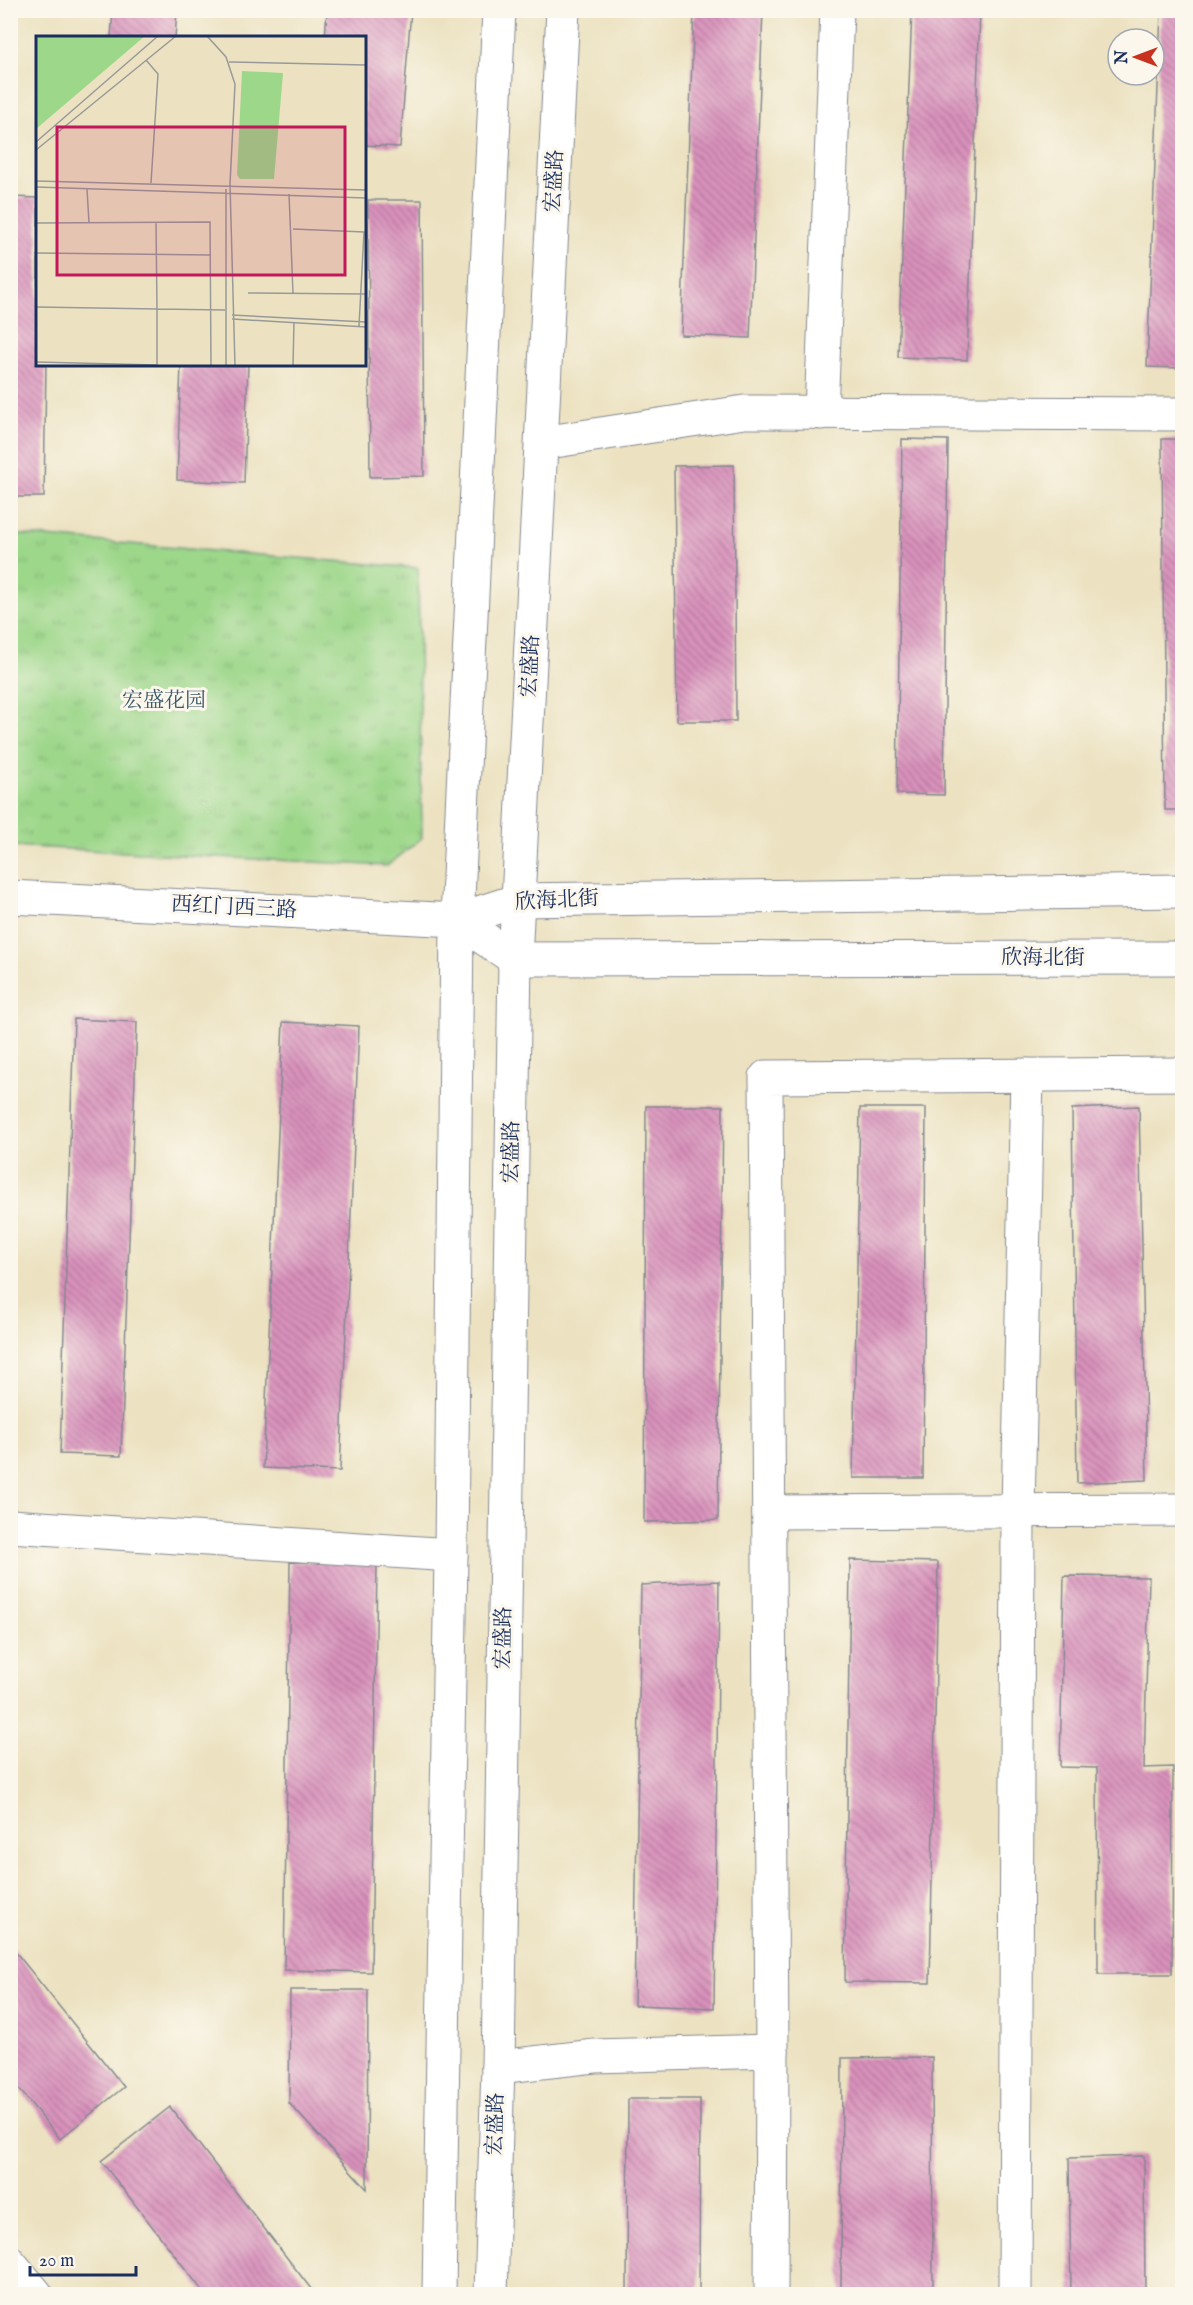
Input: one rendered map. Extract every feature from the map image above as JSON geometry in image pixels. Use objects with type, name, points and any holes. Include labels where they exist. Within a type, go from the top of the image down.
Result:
[{"type":"street","points":[[439,2295],[451,1555],[457,920],[499,10]]},
{"type":"street","name":"宏盛路","points":[[491,2295],[498,2067],[515,959],[563,10]]},
{"type":"street","points":[[821,413],[837,10]]},
{"type":"street","points":[[542,443],[744,412],[1182,414]]},
{"type":"street","name":"欣海北街","points":[[457,920],[519,900],[1182,891]]},
{"type":"street","name":"西红门西三路","points":[[10,897],[457,920]]},
{"type":"street","points":[[457,920],[515,959]]},
{"type":"street","name":"欣海北街","points":[[515,959],[1182,958]]},
{"type":"street","points":[[771,2295],[772,2051],[766,1077],[1182,1074]]},
{"type":"street","points":[[1015,2295],[1018,1511],[1027,1075]]},
{"type":"street","points":[[769,1512],[1182,1510]]},
{"type":"street","points":[[10,1526],[451,1555]]},
{"type":"street","points":[[498,2067],[595,2056],[772,2051]]},
{"type":"street","points":[[10,2264],[36,2295]]},
{"type":"green space","name":"宏盛花园","points":[[11,534],[418,568],[422,838],[387,866],[11,846]]},
{"type":"building","points":[[113,10],[177,10],[175,36],[111,36]]},
{"type":"building","points":[[327,10],[411,10],[400,147],[366,145],[366,36],[325,36]]},
{"type":"building","points":[[694,10],[763,10],[750,338],[681,335]]},
{"type":"building","points":[[912,10],[980,10],[967,360],[898,357]]},
{"type":"building","points":[[1161,10],[1182,10],[1182,368],[1147,367],[1158,87],[1166,87],[1166,27],[1160,27]]},
{"type":"building","points":[[10,197],[36,198],[36,366],[46,366],[44,497],[10,497]]},
{"type":"building","points":[[368,200],[422,200],[424,476],[370,477]]},
{"type":"building","points":[[181,366],[248,366],[244,483],[177,480]]},
{"type":"building","points":[[902,439],[948,440],[944,795],[897,794]]},
{"type":"building","points":[[1162,439],[1182,439],[1182,810],[1165,810]]},
{"type":"building","points":[[734,465],[736,721],[677,721],[674,466]]},
{"type":"building","points":[[74,1019],[137,1022],[121,1456],[60,1454]]},
{"type":"building","points":[[283,1022],[359,1026],[340,1471],[263,1468]]},
{"type":"building","points":[[646,1106],[723,1106],[718,1520],[644,1522]]},
{"type":"building","points":[[1139,1106],[1147,1480],[1077,1483],[1072,1109]]},
{"type":"building","points":[[860,1108],[926,1108],[923,1478],[853,1478]]},
{"type":"building","points":[[850,1560],[938,1562],[930,1983],[845,1982]]},
{"type":"building","points":[[290,1562],[377,1563],[371,1972],[284,1970]]},
{"type":"building","points":[[1064,1576],[1149,1577],[1144,1768],[1173,1767],[1172,1974],[1098,1974],[1097,1768],[1060,1767]]},
{"type":"building","points":[[719,1581],[714,2008],[634,2005],[641,1585]]},
{"type":"building","points":[[10,1945],[124,2087],[60,2139],[10,2078]]},
{"type":"building","points":[[290,1990],[368,1990],[367,2189],[289,2103]]},
{"type":"building","points":[[932,2057],[933,2294],[841,2294],[842,2058]]},
{"type":"building","points":[[628,2099],[700,2099],[699,2294],[627,2294]]},
{"type":"building","points":[[170,2107],[315,2294],[205,2294],[101,2161]]},
{"type":"building","points":[[1144,2156],[1145,2294],[1071,2294],[1069,2158]]}]
